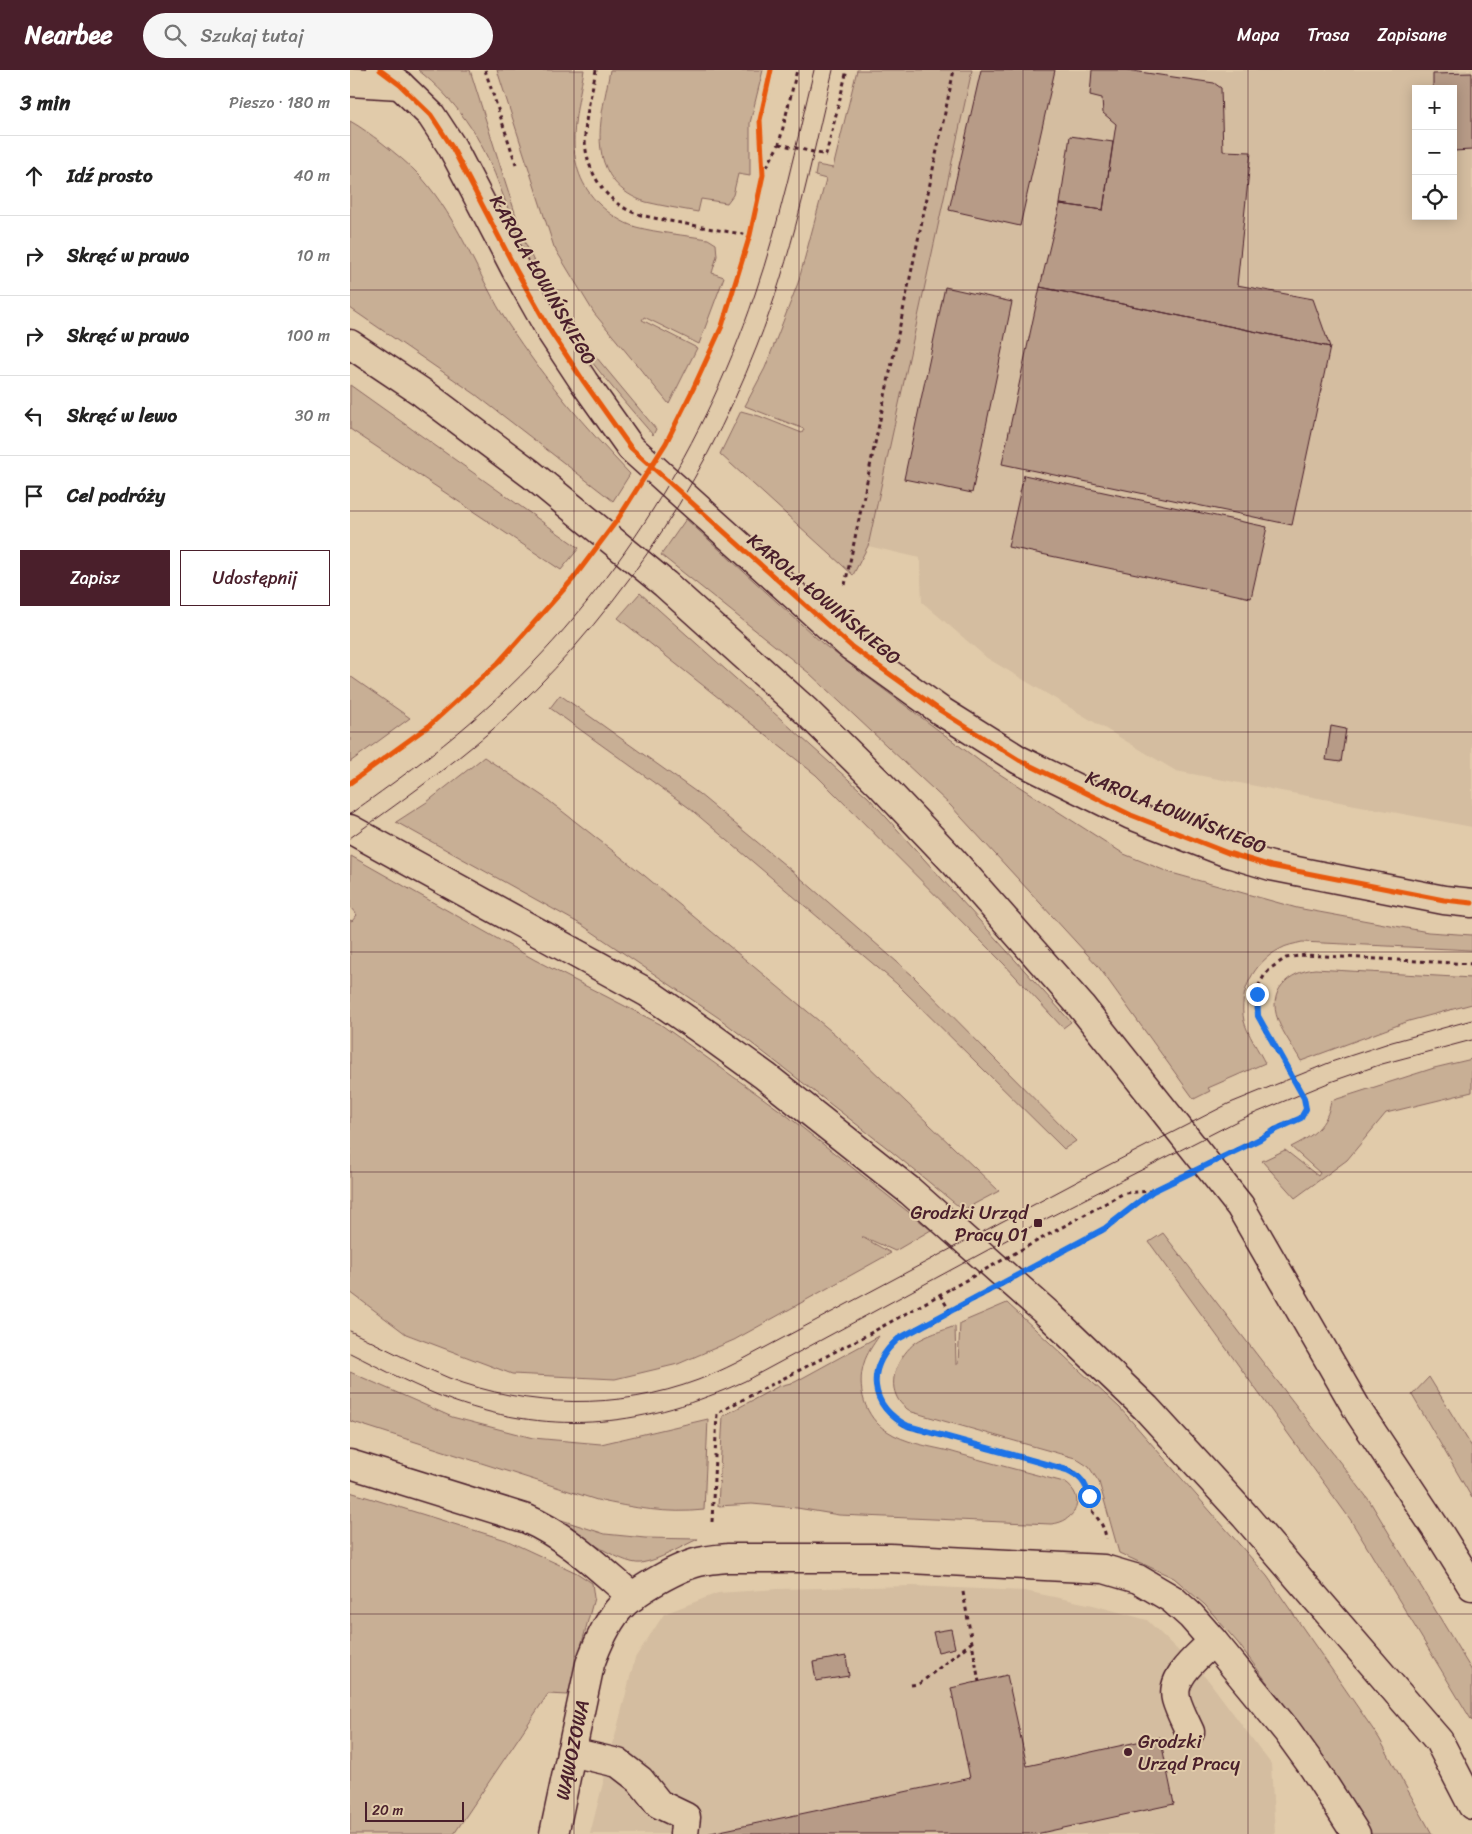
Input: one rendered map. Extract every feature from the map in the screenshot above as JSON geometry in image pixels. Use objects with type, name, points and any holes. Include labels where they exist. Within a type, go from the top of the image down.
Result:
[{"type":"main road","name":"KAROLA ŁOWIŃSKIEGO","points":[[350,82],[390,77],[431,115],[452,147],[516,270],[551,332],[631,448],[852,647],[941,711],[1020,760],[1131,815],[1228,853],[1271,866],[1444,900],[1472,903]]},
{"type":"main road","points":[[350,344],[423,393],[531,474],[665,584],[806,711],[888,792],[954,862],[1081,1006],[1240,1206],[1360,1414],[1439,1532],[1472,1586]]},
{"type":"main road","points":[[350,829],[648,994],[765,1076],[910,1191],[1048,1314],[1146,1408],[1245,1516],[1439,1741],[1472,1804]]},
{"type":"main road","points":[[350,1464],[542,1525],[575,1547],[633,1597]]},
{"type":"main road","name":"WĄWOZOWA","points":[[554,1834],[590,1664],[610,1620],[633,1597],[652,1584],[683,1568],[703,1561],[727,1558],[890,1558],[1104,1569],[1138,1580],[1161,1592],[1191,1616],[1286,1731],[1313,1767],[1356,1834]]},
{"type":"main road","points":[[1190,1732],[1175,1691],[1185,1670],[1213,1641]]},
{"type":"main road","points":[[572,1752],[618,1763],[640,1780],[659,1804],[686,1817],[684,1834]]},
{"type":"path","points":[[485,70],[516,164]]},
{"type":"path","points":[[596,70],[586,128],[586,144],[594,176],[606,193],[622,206],[640,215],[750,235]]},
{"type":"path","points":[[763,175],[760,120],[771,70]]},
{"type":"path","points":[[350,783],[430,725],[498,662],[573,580],[642,483],[666,443],[722,326],[750,235],[763,175],[779,144],[797,70]]},
{"type":"path","points":[[779,144],[826,155],[847,70]]},
{"type":"path","points":[[844,585],[954,70]]},
{"type":"path","points":[[1089,1508],[1087,1487],[1077,1475],[1054,1466],[908,1426],[896,1420],[882,1404],[877,1394],[877,1370],[881,1358],[898,1339],[1104,1229],[1153,1191],[1301,1118],[1306,1109],[1304,1098],[1258,1016],[1257,994],[1260,985],[1264,976],[1278,962],[1294,956],[1305,955],[1472,964]]},
{"type":"path","points":[[712,1522],[717,1413],[867,1335],[1124,1193],[1153,1191]]},
{"type":"path","points":[[940,1295],[950,1311]]},
{"type":"path","points":[[962,1588],[979,1682]]},
{"type":"path","points":[[911,1685],[919,1684],[972,1642]]},
{"type":"shaded area","points":[[418,70],[470,70],[523,238],[542,279],[587,346],[656,429],[653,435],[593,364],[553,307],[528,262],[484,150],[456,107]]},
{"type":"shaded area","points":[[497,70],[584,70],[574,141],[575,158],[588,190],[600,205],[621,221],[654,231],[708,239],[716,244],[717,256],[712,273],[724,277],[699,344],[644,317],[642,320],[697,348],[669,404],[594,313],[554,247]]},
{"type":"shaded area","points":[[610,70],[763,70],[750,123],[750,176],[738,174],[733,195],[727,203],[701,199],[698,212],[646,202],[628,194],[617,185],[606,169],[600,142],[600,127]]},
{"type":"shaded area","points":[[857,70],[972,70],[868,546],[853,575],[720,454],[741,411],[802,433],[804,429],[745,406],[765,368],[798,283],[826,179],[815,176],[817,165],[833,168]]},
{"type":"shaded area","points":[[972,70],[1472,70],[1472,827],[1176,771],[987,658],[922,602],[920,558],[868,546]]},
{"type":"shaded area","points":[[350,121],[381,142],[421,177],[446,211],[497,306],[522,345],[566,402],[630,474],[613,501],[475,394],[350,308]]},
{"type":"shaded area","points":[[350,385],[579,548],[561,570],[350,429]]},
{"type":"shaded area","points":[[686,519],[823,644],[981,762],[1124,854],[1168,872],[1297,908],[1428,932],[1472,935],[1472,950],[1302,942],[1282,948],[1271,955],[1256,970],[1250,979],[1243,999],[1244,1021],[1265,1063],[1208,1088],[1210,1091],[1194,1099],[1098,966],[950,805],[809,673],[661,555]]},
{"type":"shaded area","points":[[640,593],[868,797],[1071,1022],[1063,1028],[1004,964],[816,775],[618,618]]},
{"type":"shaded area","points":[[350,676],[410,718],[350,762]]},
{"type":"shaded area","points":[[560,695],[699,794],[797,875],[912,975],[1076,1141],[1064,1149],[897,984],[688,807],[550,708]]},
{"type":"shaded area","points":[[484,757],[544,797],[645,876],[837,1036],[999,1191],[963,1210],[886,1147],[719,1018],[582,925],[396,822],[427,802]]},
{"type":"shaded area","points":[[351,856],[535,960],[660,1024],[785,1114],[931,1230],[895,1251],[862,1237],[891,1253],[734,1340],[678,1364],[615,1379],[512,1374],[406,1334],[350,1292],[350,920],[352,921],[357,915],[350,907]]},
{"type":"shaded area","points":[[1315,969],[1472,978],[1472,1004],[1409,1021],[1301,1061],[1280,1025],[1275,1010],[1275,1000],[1282,985],[1289,979],[1296,974]]},
{"type":"shaded area","points":[[1472,1059],[1472,1092],[1386,1113],[1347,1160],[1295,1198],[1262,1161],[1285,1150],[1318,1176],[1320,1173],[1291,1147],[1306,1139],[1318,1129],[1326,1117],[1331,1101],[1434,1068]]},
{"type":"shaded area","points":[[1163,1233],[1369,1500],[1472,1671],[1472,1721],[1350,1519],[1149,1242]]},
{"type":"shaded area","points":[[1007,1303],[1120,1408],[1267,1576],[1379,1738],[1432,1834],[1371,1834],[1326,1762],[1238,1643],[1205,1605],[1174,1578],[1119,1553],[1099,1482],[1089,1467],[1075,1458],[912,1412],[901,1403],[897,1398],[894,1388],[895,1374],[897,1366],[905,1353],[915,1343],[934,1333],[955,1326],[956,1364],[958,1364],[960,1323]]},
{"type":"shaded area","points":[[879,1336],[865,1359],[861,1382],[864,1401],[879,1425],[894,1435],[925,1446],[1064,1482],[1071,1488],[1077,1501],[1073,1514],[1067,1519],[1051,1524],[839,1515],[797,1508],[752,1504],[718,1506],[723,1416],[779,1386],[795,1382]]},
{"type":"shaded area","points":[[350,1372],[452,1417],[533,1438],[601,1444],[708,1419],[704,1510],[650,1510],[597,1500],[350,1421]]},
{"type":"shaded area","points":[[1429,1377],[1472,1447],[1472,1498],[1412,1395]]},
{"type":"shaded area","points":[[350,1492],[506,1540],[577,1573],[592,1583],[594,1598],[568,1695],[548,1694],[454,1834],[350,1834]]},
{"type":"shaded area","points":[[549,1516],[605,1534],[645,1538],[698,1539],[655,1559],[641,1563],[632,1562],[608,1552]]},
{"type":"shaded area","points":[[913,1586],[1025,1591],[1093,1605],[1147,1620],[1209,1681],[1271,1764],[1275,1834],[590,1834],[635,1658],[664,1614],[718,1593],[777,1589]]},
{"type":"building","points":[[981,70],[1055,70],[1020,226],[949,210]]},
{"type":"building","points":[[1092,70],[1126,70],[1214,83],[1221,88],[1223,151],[1251,152],[1237,285],[1313,299],[1330,347],[1040,287],[1060,204],[1103,210],[1116,124],[1103,113],[1102,98],[1090,95]]},
{"type":"building","points":[[1472,73],[1472,150],[1457,151],[1457,85],[1433,85],[1433,74]]},
{"type":"building","points":[[1070,136],[1113,142],[1103,210],[1060,204]]},
{"type":"building","points":[[945,287],[1012,302],[972,493],[904,479]]},
{"type":"building","points":[[1040,287],[1330,347],[1292,525],[1002,464]]},
{"type":"building","points":[[1024,475],[1267,527],[1251,598],[1008,547]]},
{"type":"building","points":[[1331,726],[1346,729],[1341,762],[1326,760]]},
{"type":"building","points":[[951,1629],[955,1648],[938,1652],[933,1632]]},
{"type":"building","points":[[846,1656],[849,1676],[816,1681],[813,1662]]},
{"type":"building","name":"Grodzki Urząd Pracy","points":[[1007,1675],[1027,1766],[1160,1737],[1174,1804],[1036,1834],[706,1834],[970,1778],[951,1688]]},
{"type":"tram line","points":[[350,814],[443,745],[520,676],[564,629],[605,579],[642,526],[676,471],[706,414],[732,355],[755,294],[772,239],[814,70]]},
{"type":"tram line","points":[[350,838],[458,758],[492,730],[535,690],[575,647],[612,601],[647,554],[679,504],[708,453],[734,400],[769,313],[781,279],[800,210],[833,70]]},
{"type":"tram line","points":[[350,1331],[449,1378],[479,1388],[510,1395],[574,1402],[637,1397],[668,1390],[698,1380],[736,1363],[1099,1170],[1228,1104],[1331,1062],[1392,1042],[1472,1020]]},
{"type":"tram line","points":[[350,1353],[414,1385],[453,1401],[491,1412],[528,1419],[565,1422],[601,1421],[637,1417],[673,1408],[745,1381],[1038,1223],[1241,1119],[1333,1081],[1382,1064],[1472,1040]]},
{"type":"cycle path","points":[[380,70],[400,85],[431,115],[452,147],[516,270],[551,332],[631,448],[852,647],[941,711],[1019,760],[1131,815],[1228,853],[1271,866],[1444,900],[1472,903]]},
{"type":"cycle path","points":[[350,783],[430,725],[498,663],[573,579],[618,519],[666,443],[722,326],[750,235],[763,175],[760,120],[771,70]]},
{"type":"place","name":"Grodzki Urząd Pracy 01","points":[[1038,1223]]},
{"type":"place","name":"Grodzki Urząd Pracy","points":[[1128,1752]]},
{"type":"route","points":[[1089,1496],[1083,1481],[1077,1475],[1067,1470],[908,1426],[896,1420],[889,1414],[877,1394],[877,1370],[881,1358],[898,1339],[1104,1229],[1153,1191],[1301,1118],[1306,1109],[1304,1098],[1258,1016],[1257,994]]}]
